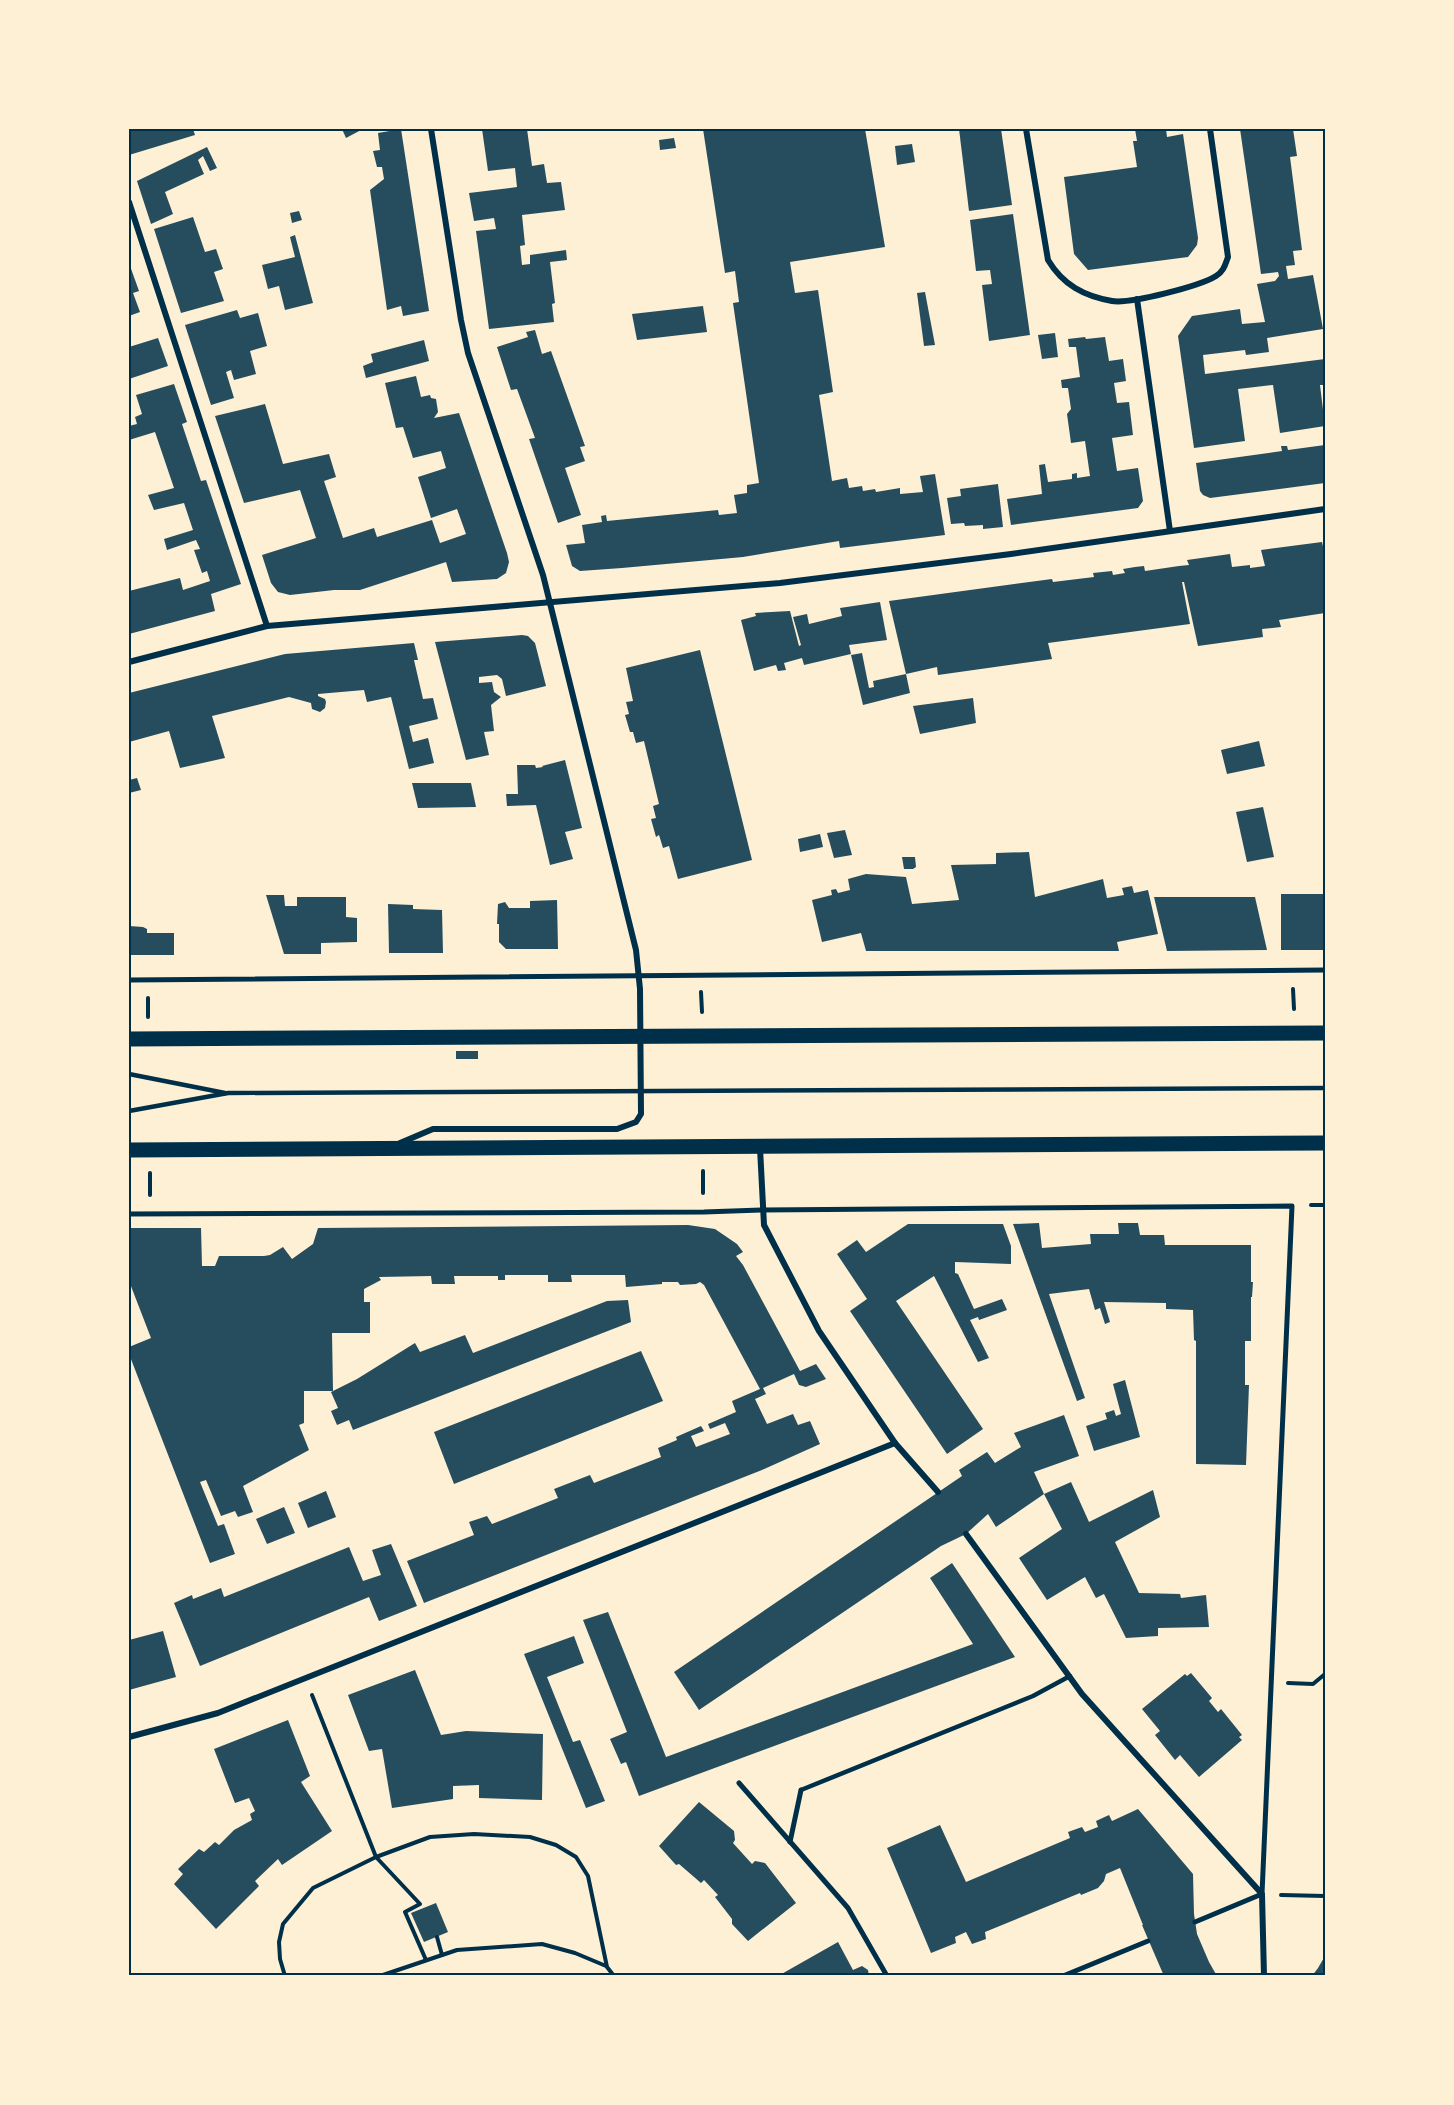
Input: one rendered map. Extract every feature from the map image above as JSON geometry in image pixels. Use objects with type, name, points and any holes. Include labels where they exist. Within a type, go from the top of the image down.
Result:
[{"type":"main road","points":[[129,1039],[1325,1033]]},
{"type":"main road","points":[[129,1150],[1325,1143]]},
{"type":"street","points":[[389,1148],[433,1129],[617,1129],[636,1122],[641,1114],[642,1091],[639,975],[636,950],[543,575],[468,353],[431,129]]},
{"type":"street","points":[[1026,129],[1048,260],[1057,274],[1071,286],[1091,295],[1115,301],[1137,299],[1184,288],[1215,277],[1224,268],[1228,257],[1210,129]]},
{"type":"street","points":[[129,202],[267,626]]},
{"type":"street","points":[[1137,299],[1170,531]]},
{"type":"street","points":[[129,662],[267,626],[860,575],[1325,509]]},
{"type":"street","points":[[129,980],[1325,970]]},
{"type":"street","points":[[760,1148],[761,1210],[764,1225],[819,1331],[895,1443],[938,1492]]},
{"type":"street","points":[[129,1214],[704,1212],[1292,1206],[1262,1894],[1264,1976]]},
{"type":"street","points":[[129,1737],[218,1713],[895,1443]]},
{"type":"street","points":[[966,1534],[1082,1694],[1262,1894]]},
{"type":"street","points":[[739,1783],[848,1908],[887,1976]]},
{"type":"street","points":[[790,1842],[801,1790]]},
{"type":"street","points":[[1195,1922],[1262,1894]]},
{"type":"street","points":[[1063,1976],[1148,1941]]},
{"type":"lane","points":[[129,1074],[228,1094]]},
{"type":"lane","points":[[129,1111],[228,1094],[1325,1088]]},
{"type":"lane","points":[[801,1790],[1033,1696],[1070,1676]]},
{"type":"path","points":[[150,1168],[150,1214]]},
{"type":"path","points":[[703,1170],[704,1212]]},
{"type":"path","points":[[1272,1682],[1313,1684],[1325,1674]]},
{"type":"path","points":[[306,1678],[376,1857],[420,1904],[405,1912],[426,1960]]},
{"type":"path","points":[[285,1976],[280,1959],[279,1942],[283,1924],[314,1888],[376,1857],[430,1837],[474,1834],[530,1837],[556,1845],[576,1857],[588,1876],[607,1966],[614,1976]]},
{"type":"path","points":[[1262,1894],[1325,1896]]},
{"type":"path","points":[[437,1936],[442,1955]]},
{"type":"path","points":[[380,1976],[458,1950],[542,1944],[607,1966]]},
{"type":"building","points":[[129,129],[193,129],[195,135],[129,155]]},
{"type":"building","points":[[342,129],[363,129],[346,138]]},
{"type":"building","points":[[401,129],[429,311],[403,316],[401,306],[387,310],[370,190],[384,179],[382,167],[377,167],[373,151],[380,150],[378,133]]},
{"type":"building","points":[[482,129],[527,129],[532,166],[544,164],[547,183],[561,182],[565,210],[522,215],[525,245],[520,246],[522,265],[530,264],[530,255],[566,250],[567,260],[550,262],[555,303],[552,304],[554,322],[489,329],[476,231],[496,229],[494,218],[474,221],[469,193],[517,187],[515,168],[488,171]]},
{"type":"building","points":[[703,129],[865,129],[885,247],[790,262],[795,293],[818,290],[833,392],[819,395],[832,481],[847,478],[849,488],[862,486],[863,491],[875,489],[876,492],[900,488],[900,494],[923,492],[920,476],[935,474],[945,535],[840,548],[839,541],[743,557],[622,568],[580,571],[572,566],[566,545],[585,543],[582,525],[602,522],[601,516],[606,515],[607,521],[718,510],[719,515],[737,513],[734,495],[747,493],[747,485],[759,483],[733,303],[739,302],[735,271],[725,273]]},
{"type":"building","points":[[959,129],[1001,129],[1012,205],[969,211]]},
{"type":"building","points":[[1135,129],[1166,129],[1167,137],[1183,134],[1198,238],[1197,245],[1188,257],[1088,270],[1074,254],[1064,177],[1137,167],[1133,141],[1137,141]]},
{"type":"building","points":[[1240,129],[1293,129],[1297,156],[1290,157],[1302,250],[1293,251],[1295,265],[1286,266],[1288,279],[1313,275],[1323,329],[1267,338],[1269,352],[1246,355],[1245,350],[1203,355],[1205,374],[1325,359],[1325,385],[1320,385],[1325,426],[1280,433],[1273,385],[1238,389],[1245,441],[1194,448],[1178,336],[1192,316],[1240,309],[1242,324],[1265,322],[1257,284],[1275,281],[1279,276],[1278,272],[1261,274]]},
{"type":"building","points":[[674,138],[676,148],[660,150],[659,140]]},
{"type":"building","points":[[912,144],[915,162],[897,165],[895,146]]},
{"type":"building","points":[[207,147],[217,168],[210,171],[203,156],[198,160],[204,174],[165,192],[173,214],[151,224],[137,181]]},
{"type":"building","points":[[299,211],[302,220],[292,223],[290,213]]},
{"type":"building","points":[[1013,214],[1030,335],[989,341],[982,285],[992,284],[990,270],[976,271],[970,220]]},
{"type":"building","points":[[193,217],[205,252],[216,249],[223,269],[214,272],[224,301],[181,313],[154,229]]},
{"type":"building","points":[[295,235],[313,303],[285,310],[279,286],[268,289],[262,265],[295,257],[290,237]]},
{"type":"building","points":[[129,263],[139,291],[133,293],[140,312],[129,316]]},
{"type":"building","points":[[925,292],[935,345],[924,346],[917,293]]},
{"type":"building","points":[[703,306],[707,332],[637,340],[632,314]]},
{"type":"building","points":[[237,310],[240,318],[258,313],[267,346],[250,351],[256,374],[234,380],[231,370],[226,372],[234,398],[211,405],[185,325]]},
{"type":"building","points":[[535,330],[542,354],[551,351],[585,446],[580,447],[585,461],[565,468],[581,515],[558,523],[529,439],[535,438],[517,389],[511,390],[497,347],[528,337],[526,332]]},
{"type":"building","points":[[1055,333],[1058,357],[1042,359],[1038,335]]},
{"type":"building","points":[[1085,337],[1086,339],[1105,337],[1109,361],[1123,359],[1126,381],[1114,383],[1117,403],[1129,402],[1133,435],[1112,438],[1117,471],[1138,468],[1143,501],[1138,508],[1011,525],[1007,499],[1042,494],[1039,465],[1045,464],[1048,482],[1072,479],[1072,474],[1077,473],[1077,478],[1090,476],[1085,441],[1071,443],[1067,414],[1071,409],[1068,388],[1062,388],[1061,380],[1080,377],[1076,347],[1069,347],[1068,339]]},
{"type":"building","points":[[158,338],[168,366],[129,379],[129,347]]},
{"type":"building","points":[[424,340],[429,361],[366,378],[363,366],[373,362],[371,354]]},
{"type":"building","points":[[416,376],[421,397],[430,395],[431,398],[436,399],[438,412],[434,418],[459,413],[507,553],[509,562],[506,573],[497,579],[452,582],[446,562],[360,590],[334,590],[290,595],[278,592],[271,583],[262,555],[316,538],[300,490],[244,503],[215,416],[265,404],[283,464],[329,454],[336,477],[324,481],[343,538],[374,528],[377,537],[432,520],[440,543],[466,534],[457,509],[431,518],[418,477],[446,468],[441,451],[413,458],[403,427],[396,428],[385,383]]},
{"type":"building","points":[[174,384],[187,422],[182,424],[201,481],[206,480],[241,584],[211,594],[215,611],[129,634],[129,591],[180,578],[183,590],[210,581],[207,571],[202,573],[194,550],[200,549],[196,540],[167,550],[164,539],[193,530],[184,503],[154,510],[148,495],[174,488],[155,432],[129,440],[129,426],[137,424],[135,417],[142,414],[136,395]]},
{"type":"building","points":[[1325,445],[1325,483],[1210,498],[1200,491],[1196,463],[1282,451],[1281,446],[1287,446],[1288,450]]},
{"type":"building","points":[[998,484],[1003,527],[983,529],[983,525],[951,524],[947,498],[961,496],[960,489]]},
{"type":"building","points":[[1322,542],[1325,555],[1325,613],[1279,620],[1281,627],[1262,629],[1263,637],[1198,646],[1184,582],[1182,582],[1190,624],[1048,643],[1052,659],[938,675],[937,667],[906,674],[889,601],[1052,579],[1053,582],[1094,577],[1093,573],[1112,571],[1113,575],[1125,573],[1123,569],[1135,567],[1144,566],[1145,571],[1189,565],[1187,560],[1230,554],[1232,567],[1265,566],[1261,550]]},
{"type":"building","points":[[880,602],[887,640],[849,645],[851,654],[804,665],[802,658],[784,663],[786,670],[778,671],[776,665],[754,671],[741,620],[756,616],[755,613],[790,611],[799,646],[801,645],[793,617],[807,614],[809,624],[842,616],[840,608]]},
{"type":"building","points":[[528,636],[535,643],[546,686],[506,696],[502,679],[497,675],[479,677],[479,683],[492,682],[494,692],[501,697],[491,705],[494,731],[484,732],[489,755],[466,760],[435,642]]},
{"type":"building","points":[[414,643],[418,660],[414,660],[423,699],[433,698],[438,719],[409,726],[413,742],[428,738],[434,763],[409,769],[391,697],[367,702],[364,690],[318,694],[326,702],[325,708],[320,712],[312,709],[311,703],[289,697],[212,716],[225,758],[180,768],[169,731],[129,742],[129,693],[285,654]]},
{"type":"building","points":[[700,650],[752,860],[678,879],[669,846],[663,848],[659,835],[656,837],[651,819],[656,818],[653,806],[659,804],[644,741],[636,743],[625,715],[629,714],[626,702],[633,701],[626,668]]},
{"type":"building","points":[[862,653],[869,688],[874,687],[873,681],[906,674],[910,693],[863,705],[851,655]]},
{"type":"building","points":[[973,698],[976,723],[920,734],[913,706]]},
{"type":"building","points":[[1259,741],[1265,766],[1227,774],[1221,750]]},
{"type":"building","points":[[565,760],[582,828],[565,832],[573,859],[550,865],[536,805],[507,806],[506,794],[518,794],[517,765],[535,765],[536,768]]},
{"type":"building","points":[[137,778],[141,790],[129,793],[129,780]]},
{"type":"building","points":[[412,783],[471,783],[476,807],[418,808]]},
{"type":"building","points":[[1263,807],[1274,857],[1247,862],[1236,812]]},
{"type":"building","points":[[845,830],[852,855],[834,858],[827,833]]},
{"type":"building","points":[[820,834],[823,847],[800,852],[798,839]]},
{"type":"building","points":[[1029,852],[1035,897],[1103,879],[1107,898],[1124,895],[1122,888],[1132,886],[1134,893],[1148,890],[1158,934],[1117,942],[1119,951],[866,951],[861,933],[822,942],[812,900],[832,895],[831,890],[836,889],[838,893],[850,890],[848,879],[866,874],[906,877],[912,904],[959,900],[951,865],[996,864],[996,853]]},
{"type":"building","points":[[902,857],[915,857],[916,867],[904,869]]},
{"type":"building","points":[[1281,894],[1325,894],[1325,950],[1281,950]]},
{"type":"building","points":[[266,895],[284,895],[285,906],[297,906],[297,897],[346,897],[346,917],[357,918],[357,942],[321,943],[321,954],[284,954]]},
{"type":"building","points":[[1154,897],[1255,897],[1267,950],[1167,951]]},
{"type":"building","points":[[557,900],[558,949],[506,949],[499,942],[498,904],[505,902],[509,908],[530,908],[530,901]]},
{"type":"building","points":[[388,904],[413,905],[413,909],[442,910],[443,953],[389,953]]},
{"type":"building","points":[[129,926],[143,927],[147,929],[147,933],[174,933],[174,955],[129,955]]},
{"type":"building","points":[[456,1051],[478,1051],[478,1059],[456,1059]]},
{"type":"building","points":[[1039,1223],[1042,1248],[1091,1244],[1090,1234],[1119,1234],[1118,1223],[1138,1223],[1140,1235],[1164,1235],[1165,1245],[1251,1245],[1251,1282],[1253,1282],[1251,1341],[1245,1341],[1245,1385],[1249,1385],[1246,1465],[1196,1464],[1196,1341],[1194,1340],[1193,1310],[1166,1309],[1166,1303],[1104,1302],[1110,1322],[1105,1324],[1100,1308],[1095,1310],[1089,1289],[1049,1294],[1085,1398],[1077,1401],[1013,1224]]},
{"type":"building","points":[[908,1224],[1003,1224],[1011,1246],[1011,1264],[955,1262],[955,1273],[958,1274],[974,1309],[1002,1299],[1007,1310],[979,1320],[978,1317],[970,1320],[989,1358],[978,1362],[934,1276],[896,1301],[983,1429],[947,1454],[850,1311],[867,1299],[837,1254],[857,1240],[866,1252]]},
{"type":"building","points":[[688,1225],[715,1229],[737,1244],[743,1252],[736,1256],[800,1371],[816,1364],[826,1379],[806,1387],[799,1385],[794,1374],[763,1388],[766,1394],[755,1399],[767,1424],[793,1414],[798,1425],[810,1421],[820,1444],[762,1470],[424,1603],[407,1561],[474,1535],[469,1522],[487,1516],[492,1524],[558,1498],[554,1489],[590,1475],[594,1483],[661,1457],[658,1448],[701,1426],[704,1431],[691,1436],[696,1447],[730,1434],[725,1423],[710,1429],[708,1424],[736,1412],[732,1401],[760,1389],[704,1285],[700,1282],[680,1285],[678,1282],[662,1282],[662,1284],[626,1287],[625,1275],[571,1275],[572,1282],[548,1282],[548,1275],[505,1275],[505,1280],[498,1280],[498,1276],[454,1276],[455,1284],[432,1284],[431,1276],[379,1277],[381,1280],[364,1289],[364,1302],[370,1302],[370,1333],[332,1333],[333,1391],[304,1391],[304,1423],[299,1425],[309,1450],[243,1486],[253,1512],[238,1517],[235,1511],[221,1516],[206,1480],[200,1482],[218,1526],[224,1524],[235,1554],[210,1563],[129,1354],[129,1347],[151,1338],[129,1281],[129,1228],[201,1228],[202,1266],[215,1266],[219,1256],[264,1256],[283,1247],[292,1259],[313,1244],[318,1228]]},
{"type":"building","points":[[628,1300],[631,1322],[353,1430],[349,1420],[337,1425],[331,1411],[338,1408],[331,1392],[357,1379],[415,1343],[420,1352],[465,1335],[473,1353],[607,1301]]},
{"type":"building","points":[[641,1351],[663,1401],[454,1484],[434,1432]]},
{"type":"building","points":[[1125,1380],[1140,1437],[1094,1451],[1086,1426],[1107,1419],[1105,1413],[1114,1410],[1116,1416],[1121,1414],[1113,1384]]},
{"type":"building","points":[[1064,1415],[1079,1456],[1034,1472],[1044,1494],[996,1527],[988,1514],[966,1534],[941,1546],[699,1710],[674,1672],[962,1476],[959,1470],[987,1452],[995,1463],[1021,1447],[1014,1433]]},
{"type":"building","points":[[1071,1482],[1089,1522],[1153,1490],[1160,1517],[1115,1542],[1139,1593],[1180,1594],[1181,1598],[1206,1595],[1209,1627],[1158,1628],[1158,1636],[1126,1638],[1104,1594],[1096,1598],[1085,1577],[1047,1600],[1019,1558],[1062,1529],[1044,1494]]},
{"type":"building","points":[[326,1491],[336,1517],[308,1528],[298,1503]]},
{"type":"building","points":[[284,1507],[295,1533],[267,1544],[256,1519]]},
{"type":"building","points":[[391,1544],[417,1606],[379,1621],[369,1597],[200,1666],[174,1603],[192,1595],[193,1599],[221,1588],[224,1597],[349,1547],[363,1581],[381,1575],[372,1550]]},
{"type":"building","points":[[952,1563],[1015,1657],[639,1796],[626,1762],[621,1764],[610,1739],[627,1732],[583,1620],[608,1612],[666,1757],[973,1644],[930,1578]]},
{"type":"building","points":[[163,1631],[176,1677],[129,1690],[129,1640]]},
{"type":"building","points":[[574,1636],[584,1663],[547,1677],[573,1742],[580,1740],[605,1801],[586,1808],[524,1654]]},
{"type":"building","points":[[415,1670],[441,1735],[466,1731],[543,1734],[542,1800],[479,1798],[479,1785],[453,1786],[453,1799],[392,1808],[382,1749],[369,1751],[348,1695]]},
{"type":"building","points":[[1191,1673],[1212,1698],[1209,1701],[1218,1712],[1221,1709],[1242,1735],[1239,1737],[1242,1740],[1199,1777],[1180,1755],[1175,1760],[1155,1735],[1160,1731],[1142,1709],[1185,1674],[1187,1676]]},
{"type":"building","points":[[288,1720],[310,1776],[301,1782],[332,1831],[282,1865],[278,1859],[255,1881],[259,1886],[216,1929],[174,1884],[183,1874],[178,1869],[199,1849],[204,1852],[215,1842],[219,1845],[234,1830],[252,1820],[250,1814],[255,1811],[249,1798],[235,1803],[214,1749]]},
{"type":"building","points":[[699,1802],[734,1831],[733,1843],[752,1864],[755,1861],[765,1863],[796,1903],[748,1941],[732,1924],[732,1919],[715,1897],[718,1895],[704,1880],[701,1883],[679,1864],[676,1865],[659,1846]]},
{"type":"building","points":[[1138,1809],[1193,1874],[1197,1934],[1217,1976],[1164,1976],[1120,1868],[1106,1874],[1098,1888],[1081,1895],[1080,1893],[985,1932],[986,1939],[972,1944],[966,1932],[955,1937],[956,1943],[931,1953],[887,1848],[940,1825],[966,1882],[1070,1838],[1068,1832],[1082,1827],[1085,1832],[1098,1827],[1096,1821],[1109,1815],[1112,1821]]},
{"type":"building","points":[[436,1903],[448,1932],[424,1942],[411,1913]]},
{"type":"building","points":[[838,1942],[853,1970],[862,1966],[868,1970],[869,1976],[778,1976]]},
{"type":"building","points":[[1325,1956],[1325,1976],[1312,1976],[1318,1968]]}]
